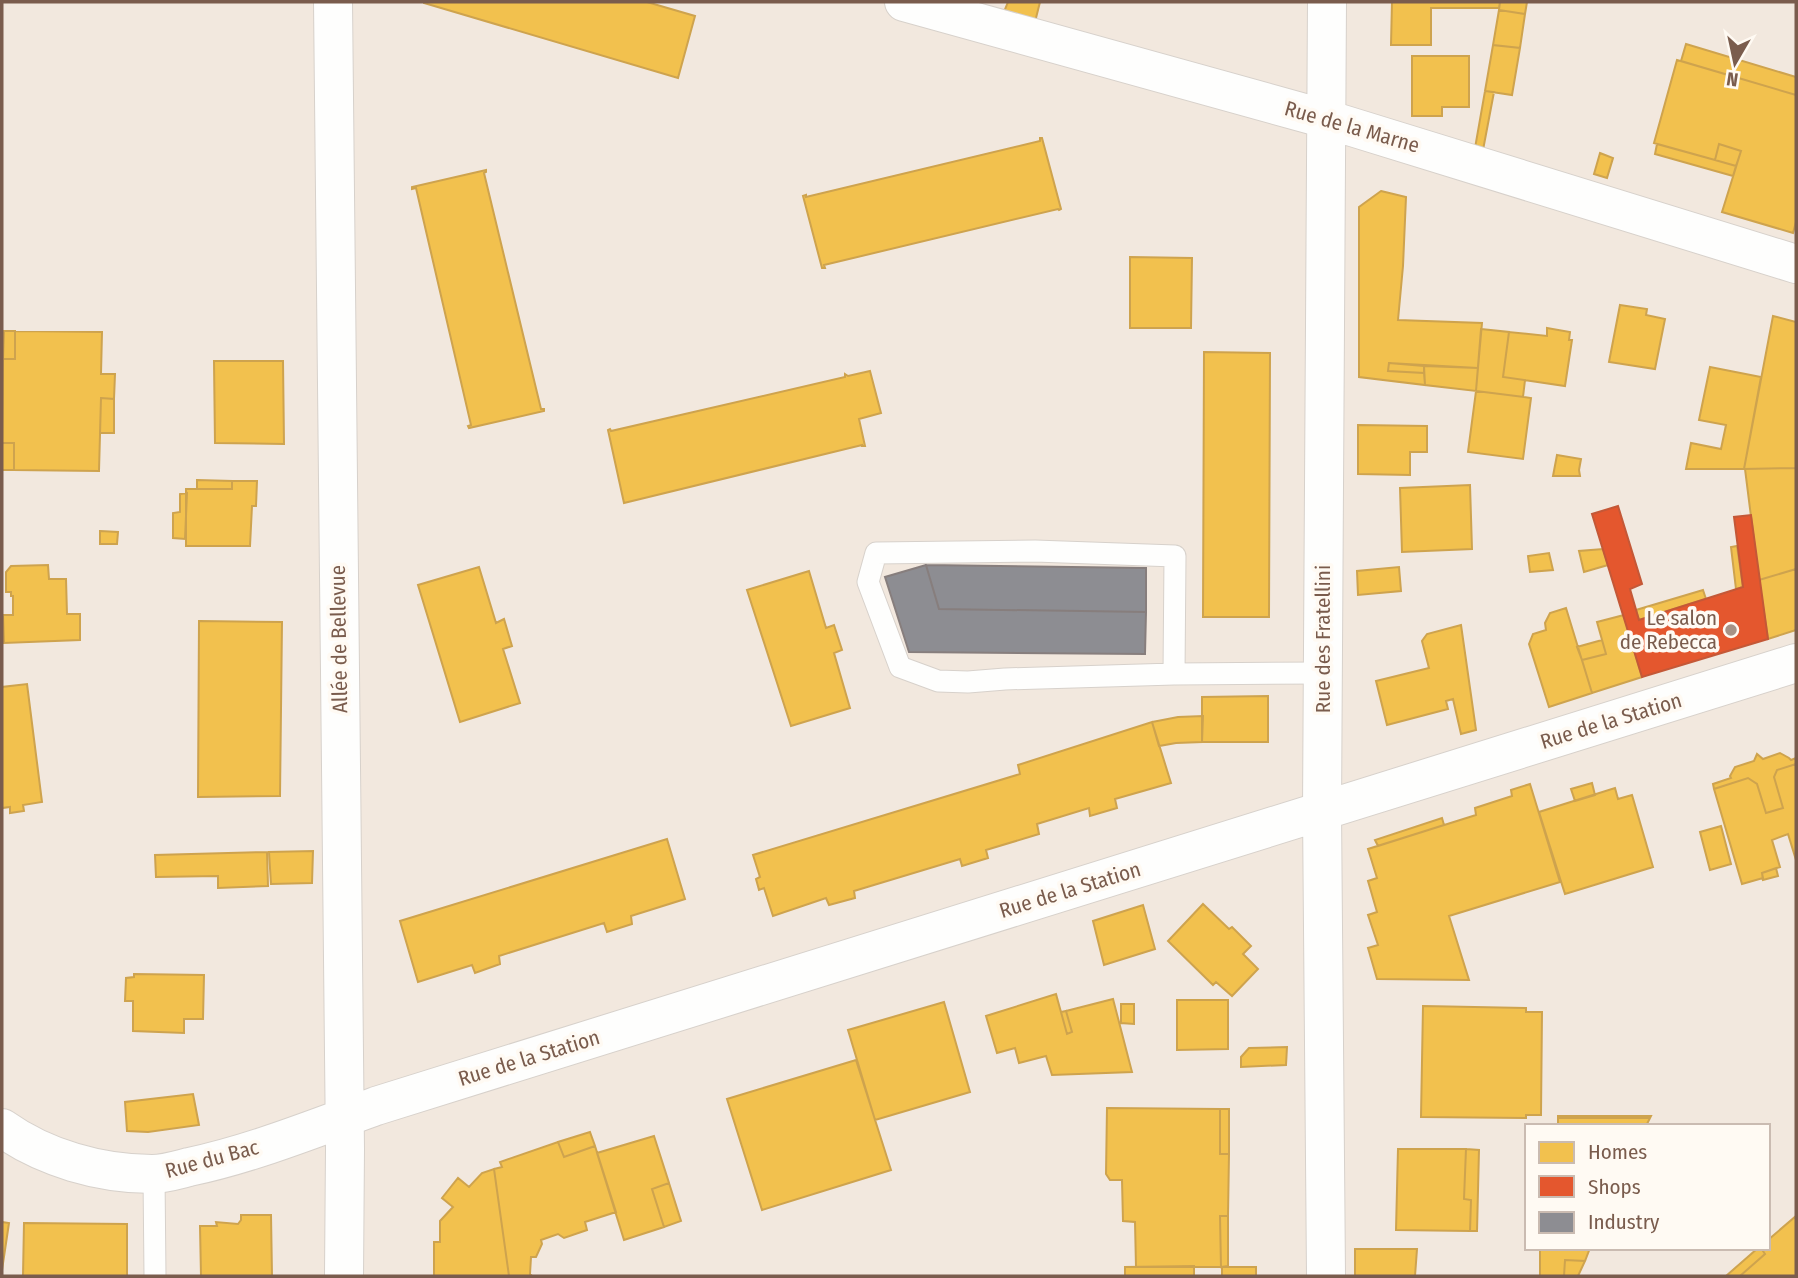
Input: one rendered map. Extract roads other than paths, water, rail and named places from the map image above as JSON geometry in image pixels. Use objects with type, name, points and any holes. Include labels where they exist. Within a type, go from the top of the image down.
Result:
[{"type":"street","name":"Allée de Bellevue","points":[[333,2],[344,1276]]},
{"type":"street","name":"Rue de la Marne","points":[[904,2],[1326,119],[1796,264]]},
{"type":"street","name":"Rue des Fratellini","points":[[1326,1276],[1322,673],[1327,2]]},
{"type":"street","name":"Rue de la Station","points":[[344,1118],[376,1105],[1796,663]]},
{"type":"street","name":"Rue du Bac","points":[[2,1128],[19,1141],[74,1163],[155,1175],[215,1162],[344,1118]]},
{"type":"lane","points":[[1174,674],[1175,556],[1035,551],[876,553],[867,582],[900,667],[938,681],[1322,673]]},
{"type":"lane","points":[[155,1175],[155,1276]]},
{"type":"place","name":"Le salon de Rebecca","points":[[1731,630]]}]
